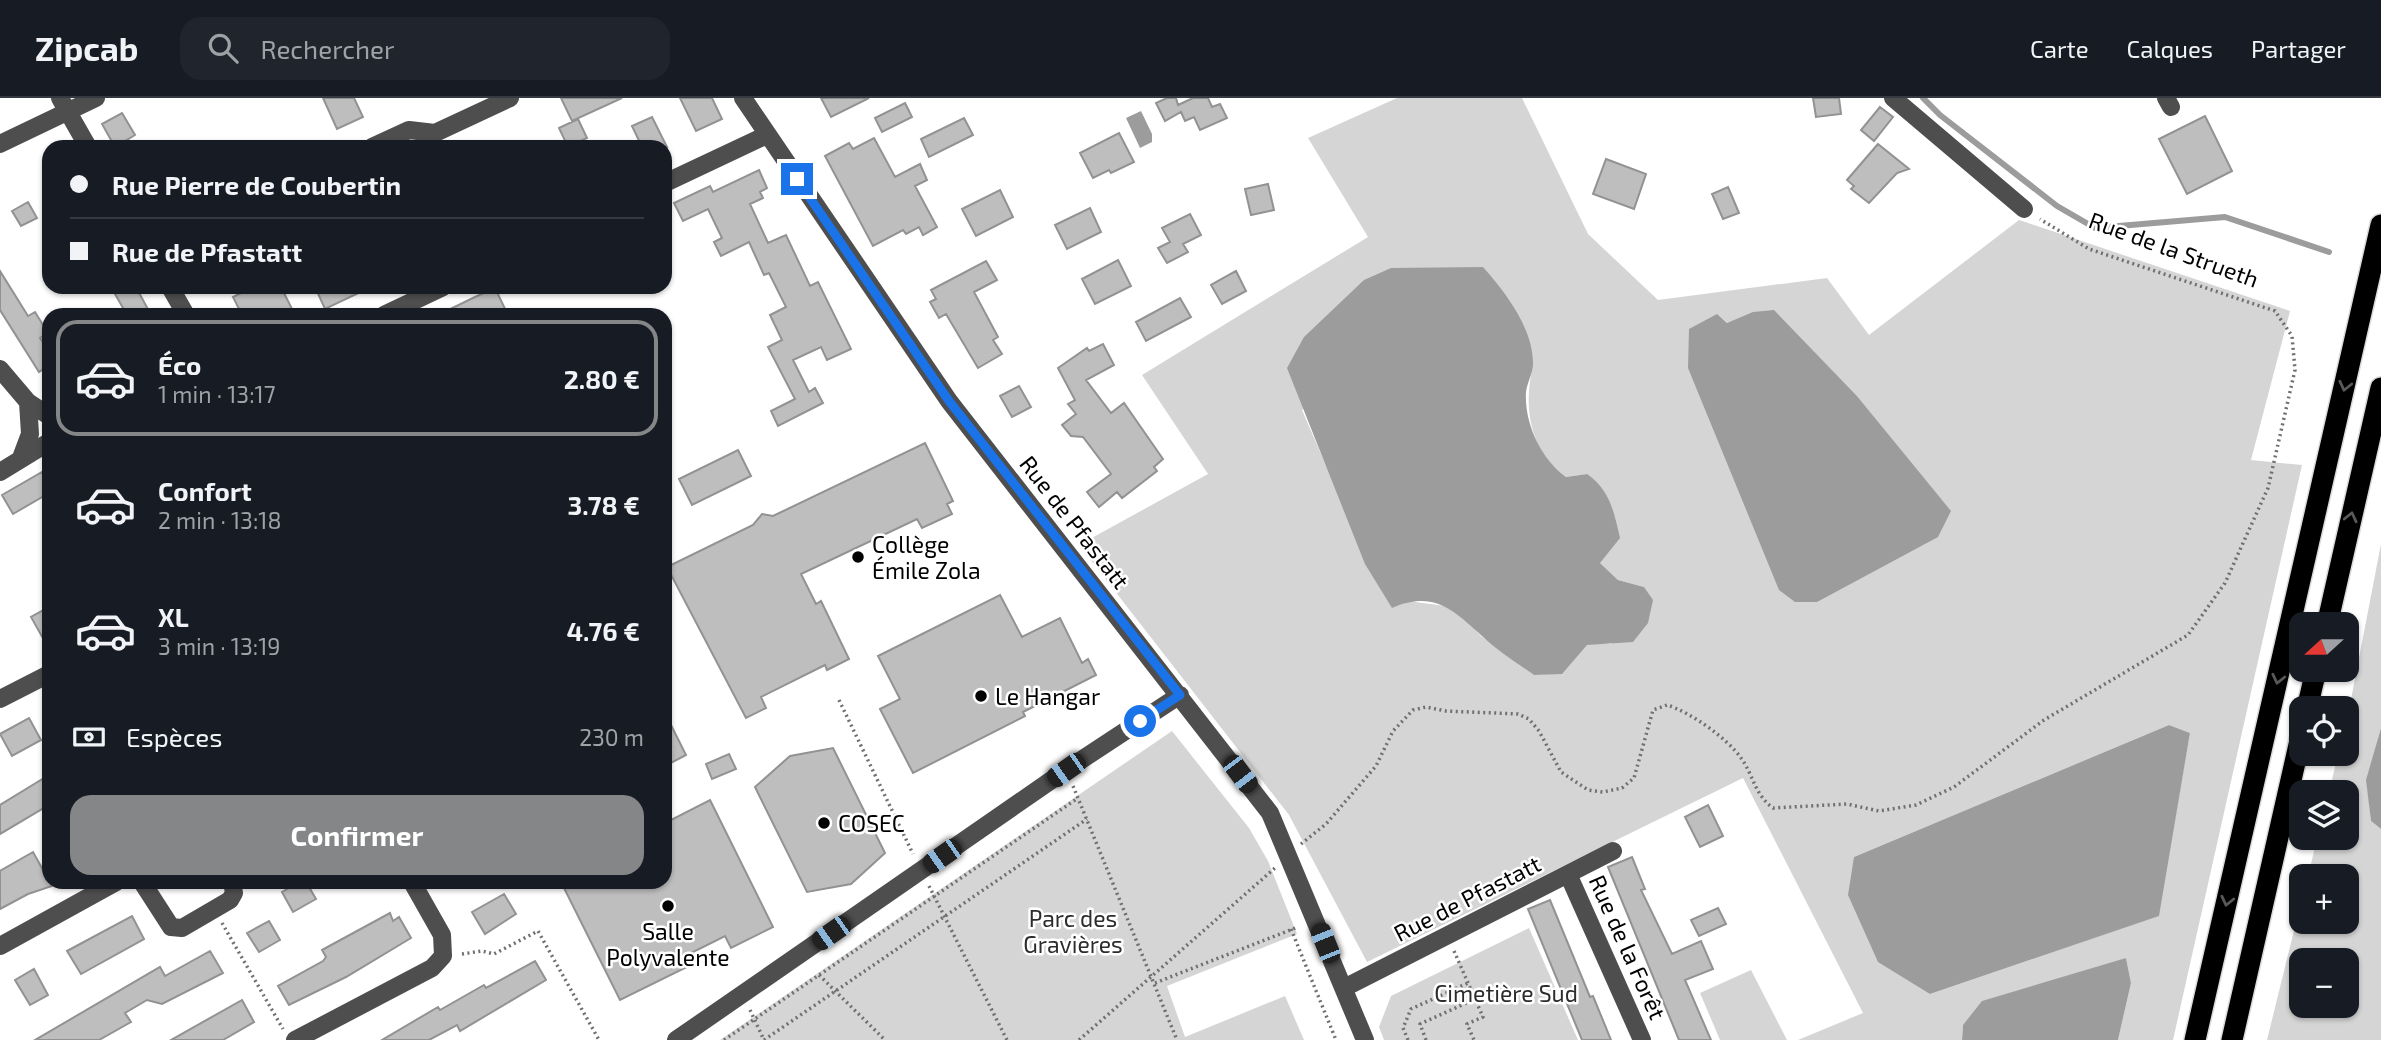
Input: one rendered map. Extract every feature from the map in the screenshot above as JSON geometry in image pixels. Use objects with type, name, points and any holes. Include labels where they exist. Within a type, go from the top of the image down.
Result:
[{"type":"highway","points":[[2195,1040],[2381,226]]},
{"type":"highway","points":[[2330,612],[2381,388]]},
{"type":"highway","points":[[2232,1040],[2294,766]]},
{"type":"street","points":[[0,144],[64,105],[96,98]]},
{"type":"street","points":[[387,140],[409,130],[435,133],[510,98]]},
{"type":"street","name":"Rue de Pfastatt","points":[[743,98],[949,401],[1269,813],[1290,855],[1365,1040]]},
{"type":"street","points":[[1894,98],[2024,209]]},
{"type":"street","points":[[64,105],[84,140]]},
{"type":"street","points":[[672,180],[767,135]]},
{"type":"street","points":[[399,308],[428,294]]},
{"type":"street","points":[[0,369],[28,402],[42,411]]},
{"type":"street","points":[[21,458],[30,434],[28,402]]},
{"type":"street","points":[[0,472],[42,446]]},
{"type":"street","points":[[0,699],[42,678]]},
{"type":"street","points":[[676,1040],[1066,770],[1180,695]]},
{"type":"street","name":"Rue de Pfastatt","points":[[1344,988],[1406,962],[1447,936],[1613,851]]},
{"type":"street","name":"Rue de la Forêt","points":[[1568,874],[1642,1040]]},
{"type":"street","points":[[0,946],[103,889]]},
{"type":"street","points":[[147,889],[171,927],[182,928],[214,909],[234,893],[233,889]]},
{"type":"street","points":[[290,1036],[432,968],[443,956],[442,935],[416,889]]},
{"type":"path","name":"Rue de la Strueth","points":[[1290,855],[1326,824],[1376,766],[1393,731],[1413,710],[1426,707],[1446,711],[1506,712],[1530,719],[1561,772],[1588,790],[1603,792],[1622,788],[1634,778],[1641,760],[1646,726],[1653,710],[1667,705],[1701,722],[1741,758],[1754,788],[1773,808],[1847,804],[1880,811],[1916,805],[1954,787],[2044,720],[2188,635],[2225,583],[2268,488],[2295,370],[2292,336],[2275,311],[2089,249],[2024,209]]},
{"type":"path","points":[[839,700],[1007,1040]]},
{"type":"path","points":[[1066,770],[1177,1040]]},
{"type":"path","points":[[724,1040],[1078,798]]},
{"type":"path","points":[[740,995],[764,1040],[1087,819]]},
{"type":"path","points":[[1079,1040],[1290,855]]},
{"type":"path","points":[[214,909],[290,1036]]},
{"type":"path","points":[[1154,984],[1316,920]]},
{"type":"path","points":[[1291,929],[1336,1040]]},
{"type":"path","points":[[443,956],[482,951],[494,954],[538,931],[599,1040]]},
{"type":"path","points":[[1447,936],[1483,1017],[1467,1024],[1474,1040]]},
{"type":"path","points":[[819,975],[885,1040]]},
{"type":"path","points":[[1408,1040],[1403,1028],[1411,1009],[1468,983]]},
{"type":"path","points":[[1426,1040],[1420,1024],[1475,999]]},
{"type":"green space","points":[[1397,98],[1522,98],[1588,234],[1658,300],[1827,278],[1869,335],[2019,220],[2290,311],[2251,460],[2302,465],[2173,1040],[2118,1040],[2131,983],[2126,958],[1963,1025],[1962,1040],[1798,1040],[1863,1013],[1743,778],[1367,962],[1289,815],[1079,545],[1208,474],[1142,375],[1368,237],[1308,138]],"holes":[[[1483,267],[1533,366],[1529,412],[1537,441],[1544,454],[1566,477],[1587,474],[1600,563],[1618,580],[1644,587],[1611,644],[1587,644],[1562,673],[1534,675],[1481,636],[1462,615],[1445,606],[1408,601],[1327,468],[1302,410],[1446,270]],[[1774,311],[1857,396],[1950,511],[1727,323]],[[2169,725],[2190,733],[2158,916],[1930,994],[1854,857]]]},
{"type":"green space","points":[[2381,544],[2381,728],[2367,780],[2371,821],[2381,829],[2381,1040],[2267,1040],[2289,951],[2289,1018],[2359,1018],[2359,948],[2290,948],[2293,934],[2359,934],[2359,864],[2311,864],[2314,850],[2359,850],[2359,780],[2332,780],[2335,766],[2359,766],[2359,696],[2352,696],[2354,682],[2359,682],[2359,658]]},
{"type":"green space","name":"Parc des Gravières","points":[[1172,731],[1249,828],[1268,861],[1297,934],[1167,986],[1185,1037],[1285,996],[1304,1040],[720,1040]]},
{"type":"green space","name":"Cimetière Sud","points":[[1529,928],[1578,1040],[1384,1040],[1379,1027],[1391,996]]},
{"type":"green space","points":[[1751,970],[1787,1040],[1720,1040],[1700,993]]},
{"type":"shaded area","points":[[1141,111],[1152,134],[1152,142],[1140,148],[1126,118]]},
{"type":"shaded area","points":[[1483,267],[1517,312],[1529,339],[1533,366],[1526,404],[1536,439],[1549,460],[1566,477],[1587,474],[1601,487],[1613,511],[1620,538],[1600,563],[1618,580],[1644,587],[1653,600],[1648,623],[1633,642],[1587,645],[1562,674],[1534,675],[1494,647],[1462,618],[1442,606],[1420,601],[1392,608],[1365,564],[1287,368],[1304,337],[1364,280],[1391,268]]},
{"type":"shaded area","points":[[1774,310],[1857,396],[1951,511],[1938,537],[1817,602],[1795,602],[1779,590],[1688,368],[1689,329],[1717,314],[1727,323],[1753,312]]},
{"type":"shaded area","points":[[2169,725],[2190,733],[2159,916],[1930,994],[1878,962],[1848,895],[1854,857]]},
{"type":"shaded area","points":[[2381,728],[2381,829],[2371,821],[2366,780]]},
{"type":"shaded area","points":[[2126,958],[2131,983],[2118,1040],[1962,1040],[1963,1025],[1982,1001]]},
{"type":"building","points":[[323,98],[354,98],[363,117],[337,129]]},
{"type":"building","points":[[561,98],[622,98],[572,121]]},
{"type":"building","points":[[680,98],[712,98],[722,119],[696,131]]},
{"type":"building","points":[[821,98],[869,98],[831,117]]},
{"type":"building","points":[[1167,98],[1176,98],[1178,105],[1193,98],[1208,98],[1212,107],[1220,104],[1227,118],[1200,130],[1194,117],[1185,121],[1181,112],[1165,121],[1156,103]]},
{"type":"building","points":[[1813,98],[1839,98],[1841,114],[1816,117]]},
{"type":"building","points":[[905,103],[912,117],[882,132],[875,118]]},
{"type":"building","points":[[1880,107],[1893,117],[1874,141],[1861,130]]},
{"type":"building","points":[[122,113],[135,135],[127,140],[111,140],[102,124]]},
{"type":"building","points":[[2205,116],[2232,171],[2187,194],[2159,139]]},
{"type":"building","points":[[652,117],[664,140],[639,140],[632,126]]},
{"type":"building","points":[[964,118],[973,135],[929,157],[921,139]]},
{"type":"building","points":[[578,119],[587,138],[565,140],[559,128]]},
{"type":"building","points":[[1119,133],[1134,162],[1093,178],[1080,153]]},
{"type":"building","points":[[874,138],[895,177],[920,164],[927,180],[915,186],[937,227],[923,235],[919,227],[906,234],[903,230],[873,246],[825,156],[849,143],[853,149]]},
{"type":"building","points":[[1878,144],[1909,169],[1897,173],[1869,203],[1851,189],[1854,186],[1847,180]]},
{"type":"building","points":[[1606,159],[1646,174],[1634,209],[1593,194]]},
{"type":"building","points":[[759,170],[767,188],[760,192],[763,198],[750,204],[768,243],[786,235],[810,286],[818,282],[851,349],[827,360],[821,347],[793,360],[809,392],[815,388],[823,403],[778,426],[771,411],[795,399],[768,347],[782,340],[770,315],[786,307],[769,273],[764,275],[749,242],[721,256],[714,242],[722,238],[708,209],[683,221],[674,203],[710,186],[713,192]]},
{"type":"building","points":[[1268,184],[1274,210],[1251,215],[1245,189]]},
{"type":"building","points":[[1728,187],[1739,213],[1723,219],[1712,194]]},
{"type":"building","points":[[1000,190],[1013,217],[976,236],[962,209]]},
{"type":"building","points":[[28,202],[37,218],[21,226],[12,211]]},
{"type":"building","points":[[1090,208],[1101,232],[1067,249],[1055,225]]},
{"type":"building","points":[[1190,214],[1201,235],[1183,244],[1188,252],[1167,263],[1158,248],[1170,242],[1162,228]]},
{"type":"building","points":[[1118,260],[1131,286],[1095,304],[1082,279]]},
{"type":"building","points":[[986,261],[997,280],[974,292],[998,337],[993,340],[1002,354],[978,368],[946,314],[939,318],[930,302],[936,299],[931,290]]},
{"type":"building","points":[[0,271],[28,316],[35,312],[42,323],[42,370],[39,372],[0,310]]},
{"type":"building","points":[[1236,271],[1246,291],[1222,304],[1211,285]]},
{"type":"building","points":[[115,294],[140,294],[147,308],[123,308]]},
{"type":"building","points":[[239,294],[284,294],[292,308],[238,308],[233,297]]},
{"type":"building","points":[[318,294],[356,294],[327,308],[325,308]]},
{"type":"building","points":[[482,294],[498,294],[505,308],[452,308]]},
{"type":"building","points":[[1180,298],[1191,317],[1146,341],[1136,322]]},
{"type":"building","points":[[1103,344],[1114,365],[1086,380],[1111,413],[1124,403],[1163,459],[1154,467],[1157,471],[1122,498],[1117,492],[1099,507],[1087,492],[1111,474],[1083,437],[1071,436],[1062,425],[1076,414],[1068,404],[1075,400],[1058,368],[1087,348],[1089,351]]},
{"type":"building","points":[[1019,386],[1031,407],[1012,417],[1000,396]]},
{"type":"building","points":[[925,443],[953,501],[947,504],[952,514],[922,528],[917,519],[801,574],[816,604],[821,601],[849,659],[827,670],[825,665],[761,697],[766,708],[746,718],[672,577],[672,565],[753,525],[762,514],[773,516]]},
{"type":"building","points":[[738,450],[751,476],[692,505],[679,479]]},
{"type":"building","points":[[42,472],[42,497],[13,514],[2,495]]},
{"type":"building","name":"Le Hangar","points":[[1000,595],[1022,637],[1060,618],[1082,663],[1088,659],[1096,675],[1023,712],[1025,716],[913,773],[880,709],[900,699],[878,656]]},
{"type":"building","points":[[42,611],[42,637],[31,617]]},
{"type":"building","points":[[29,718],[41,740],[12,756],[0,734]]},
{"type":"building","points":[[672,727],[686,755],[672,762]]},
{"type":"building","name":"COSEC","points":[[833,748],[885,853],[851,884],[807,892],[755,787],[790,756]]},
{"type":"building","points":[[729,754],[736,769],[712,779],[706,764]]},
{"type":"building","points":[[42,779],[42,809],[0,834],[0,805]]},
{"type":"building","name":"Salle Polyvalente","points":[[710,800],[773,927],[731,948],[725,936],[693,952],[697,962],[620,1000],[564,889],[672,889],[672,819]]},
{"type":"building","points":[[1708,805],[1723,836],[1700,847],[1685,817]]},
{"type":"building","points":[[33,852],[42,868],[43,889],[0,909],[0,871]]},
{"type":"building","points":[[1632,857],[1645,889],[1641,890],[1672,954],[1701,941],[1713,969],[1685,980],[1711,1040],[1679,1040],[1608,867]]},
{"type":"building","points":[[287,889],[310,889],[316,899],[293,912],[282,892]]},
{"type":"building","points":[[504,894],[516,914],[485,934],[472,912]]},
{"type":"building","points":[[1550,900],[1611,1040],[1582,1040],[1528,909]]},
{"type":"building","points":[[1718,908],[1726,924],[1699,936],[1691,920]]},
{"type":"building","points":[[390,913],[393,921],[399,917],[411,938],[346,977],[289,1005],[278,986],[323,961],[326,957],[322,950]]},
{"type":"building","points":[[132,916],[144,939],[81,974],[67,951]]},
{"type":"building","points":[[269,921],[280,940],[259,952],[247,933]]},
{"type":"building","points":[[210,951],[223,973],[162,1004],[147,1000],[125,1013],[131,1022],[99,1040],[35,1040],[160,967],[165,976]]},
{"type":"building","points":[[535,961],[546,980],[460,1031],[457,1025],[429,1040],[382,1040],[438,1007],[440,1010]]},
{"type":"building","points":[[34,969],[48,995],[30,1005],[15,980]]},
{"type":"building","points":[[242,1000],[254,1022],[223,1040],[171,1040]]},
{"type":"waterway","points":[[1923,98],[1940,115],[2057,206],[2095,228],[2225,217],[2329,252]]},
{"type":"place","name":"Collège Émile Zola","points":[[858,557]]},
{"type":"place","name":"Le Hangar","points":[[981,696]]},
{"type":"place","name":"COSEC","points":[[824,823]]},
{"type":"place","name":"Salle Polyvalente","points":[[668,906]]},
{"type":"route","points":[[797,179],[949,401],[1180,695],[1140,721]]}]
